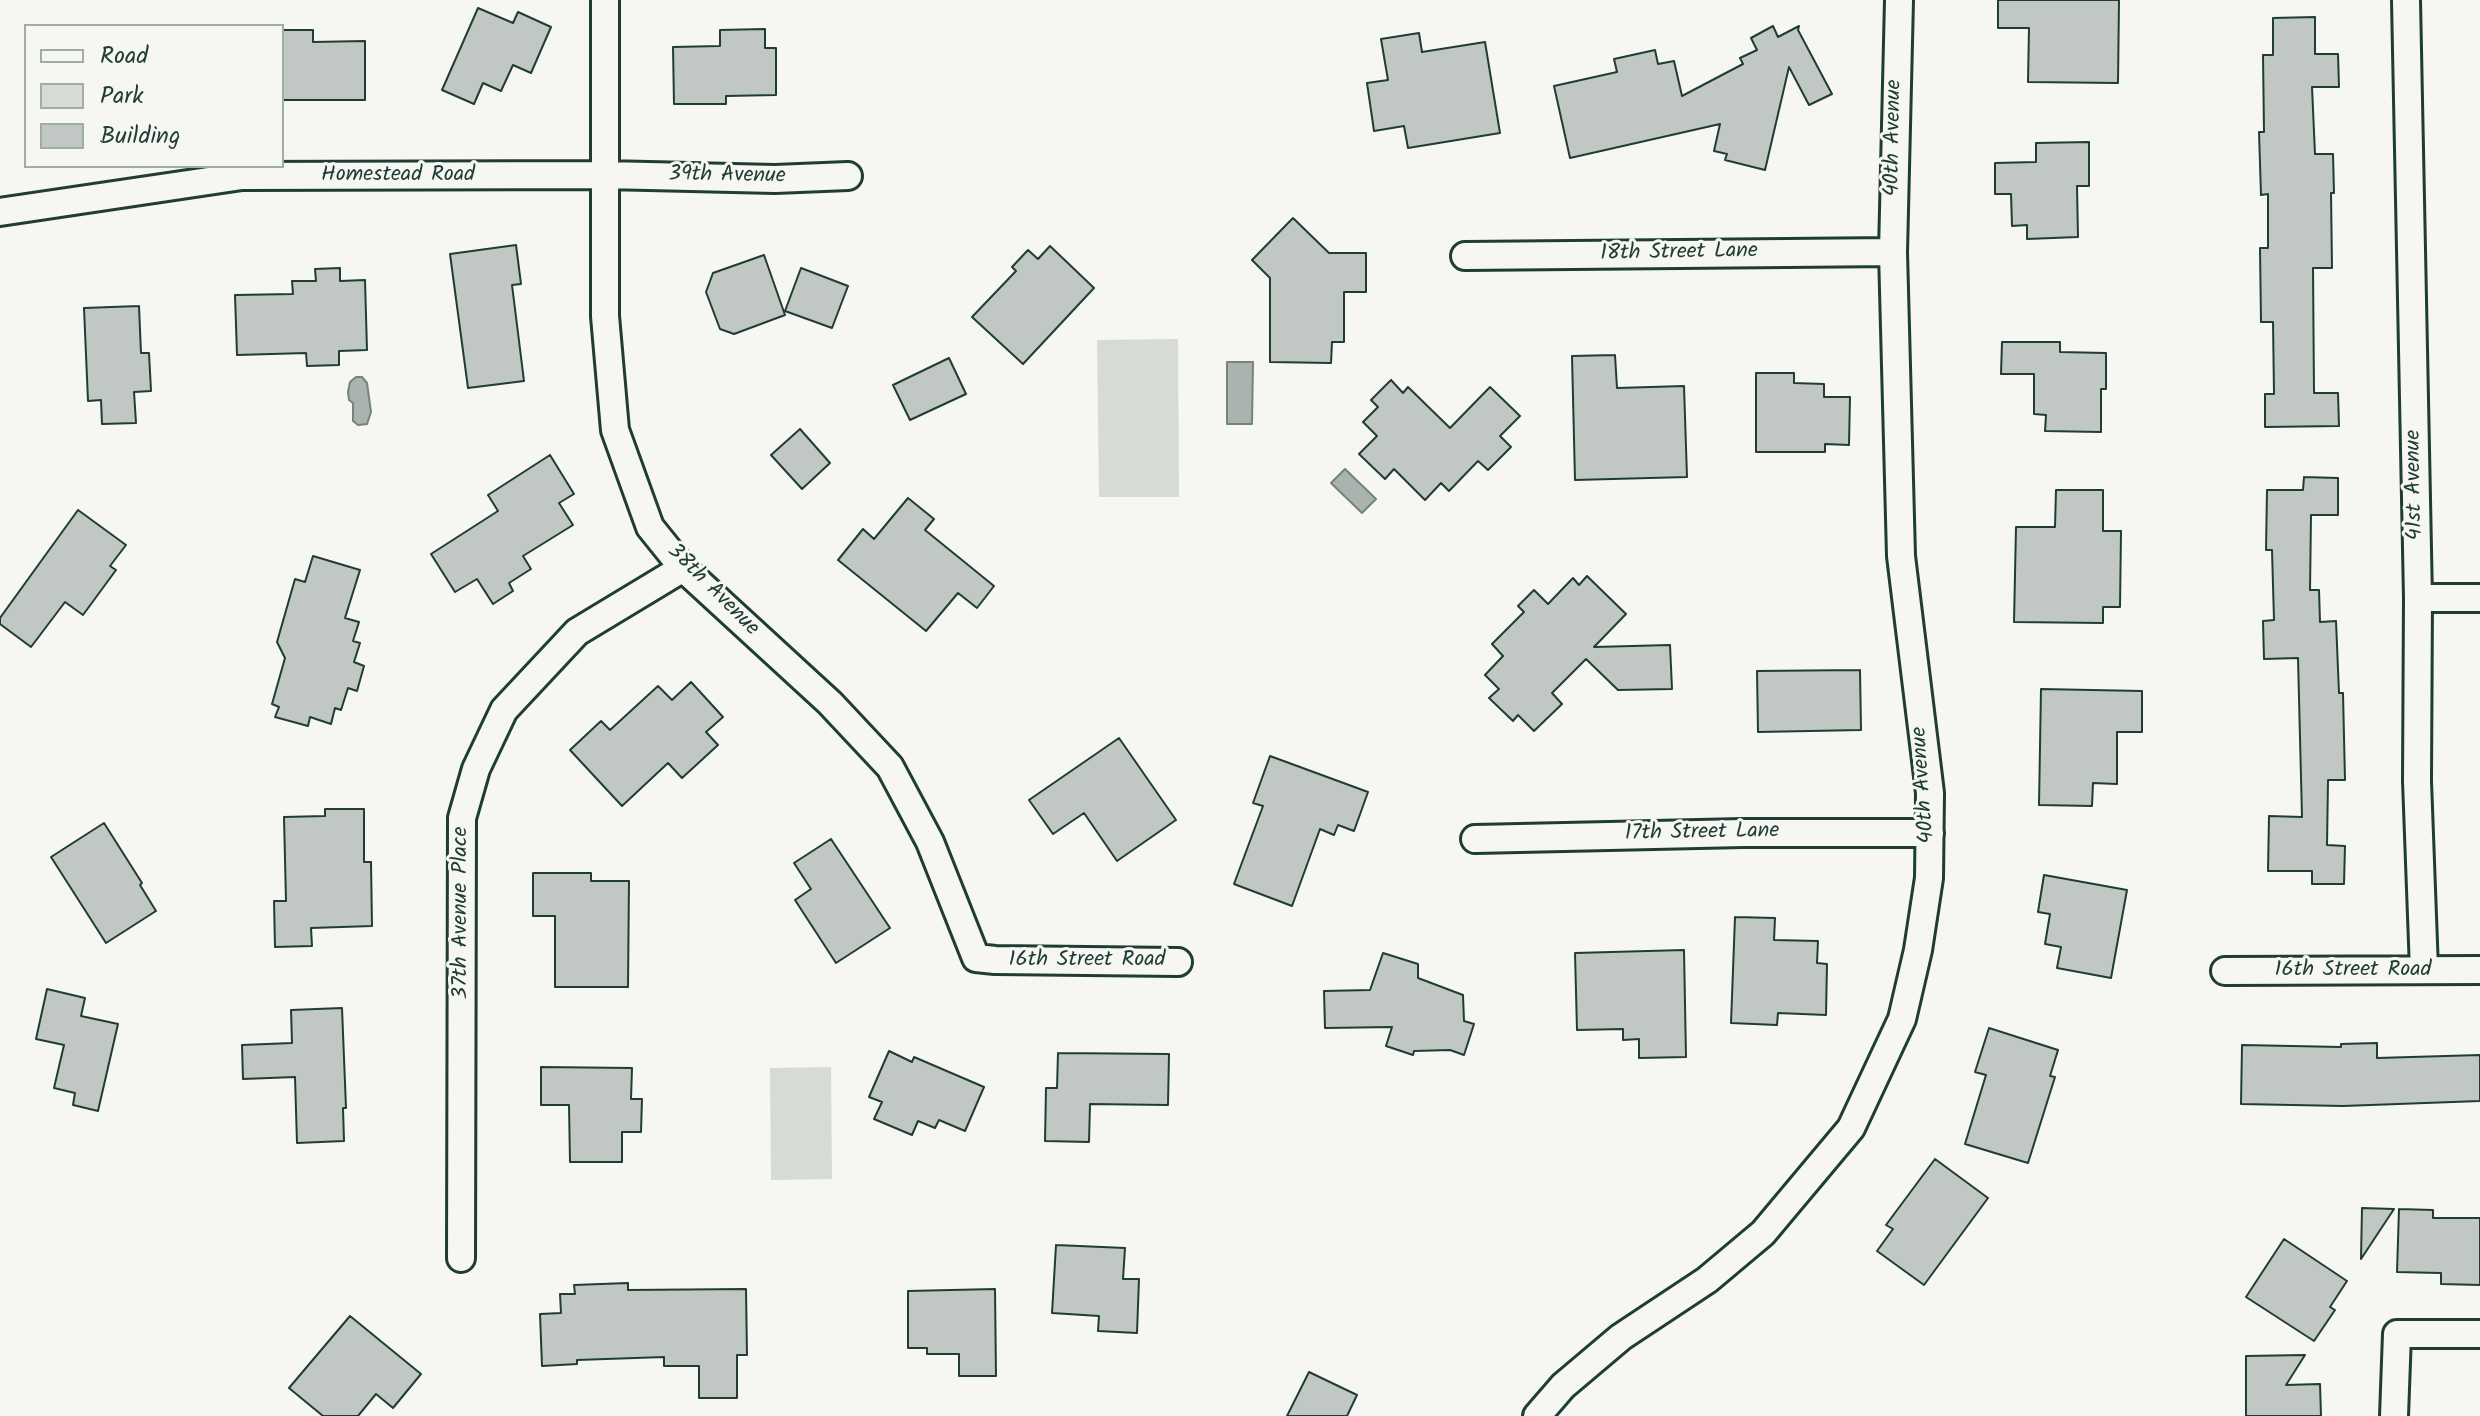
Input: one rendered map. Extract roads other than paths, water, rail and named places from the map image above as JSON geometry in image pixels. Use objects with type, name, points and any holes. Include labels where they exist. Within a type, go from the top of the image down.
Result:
[{"type":"street","name":"38th Avenue","points":[[605,0],[605,316],[615,430],[650,527],[683,568],[830,703],[890,767],[930,842],[976,958],[995,960]]},
{"type":"street","name":"40th Avenue","points":[[1537,1416],[1563,1386],[1621,1337],[1707,1280],[1763,1233],[1851,1128],[1902,1019],[1918,950],[1929,878],[1930,793],[1901,556],[1893,252],[1899,0]]},
{"type":"street","name":"41st Avenue","points":[[2406,0],[2418,598],[2417,781],[2424,970]]},
{"type":"street","name":"39th Avenue","points":[[606,175],[775,179],[848,176]]},
{"type":"street","name":"Homestead Road","points":[[0,212],[242,176],[606,175]]},
{"type":"street","name":"18th Street Lane","points":[[1465,256],[1893,252]]},
{"type":"street","name":"37th Avenue Place","points":[[461,1258],[462,818],[476,769],[504,710],[577,632],[683,568]]},
{"type":"street","points":[[2418,598],[2480,598]]},
{"type":"street","name":"17th Street Lane","points":[[1475,839],[1743,833],[1930,833]]},
{"type":"street","name":"16th Street Road","points":[[995,960],[1178,962]]},
{"type":"street","name":"16th Street Road","points":[[2225,971],[2480,970]]},
{"type":"street","points":[[2394,1416],[2397,1334],[2480,1334]]}]
